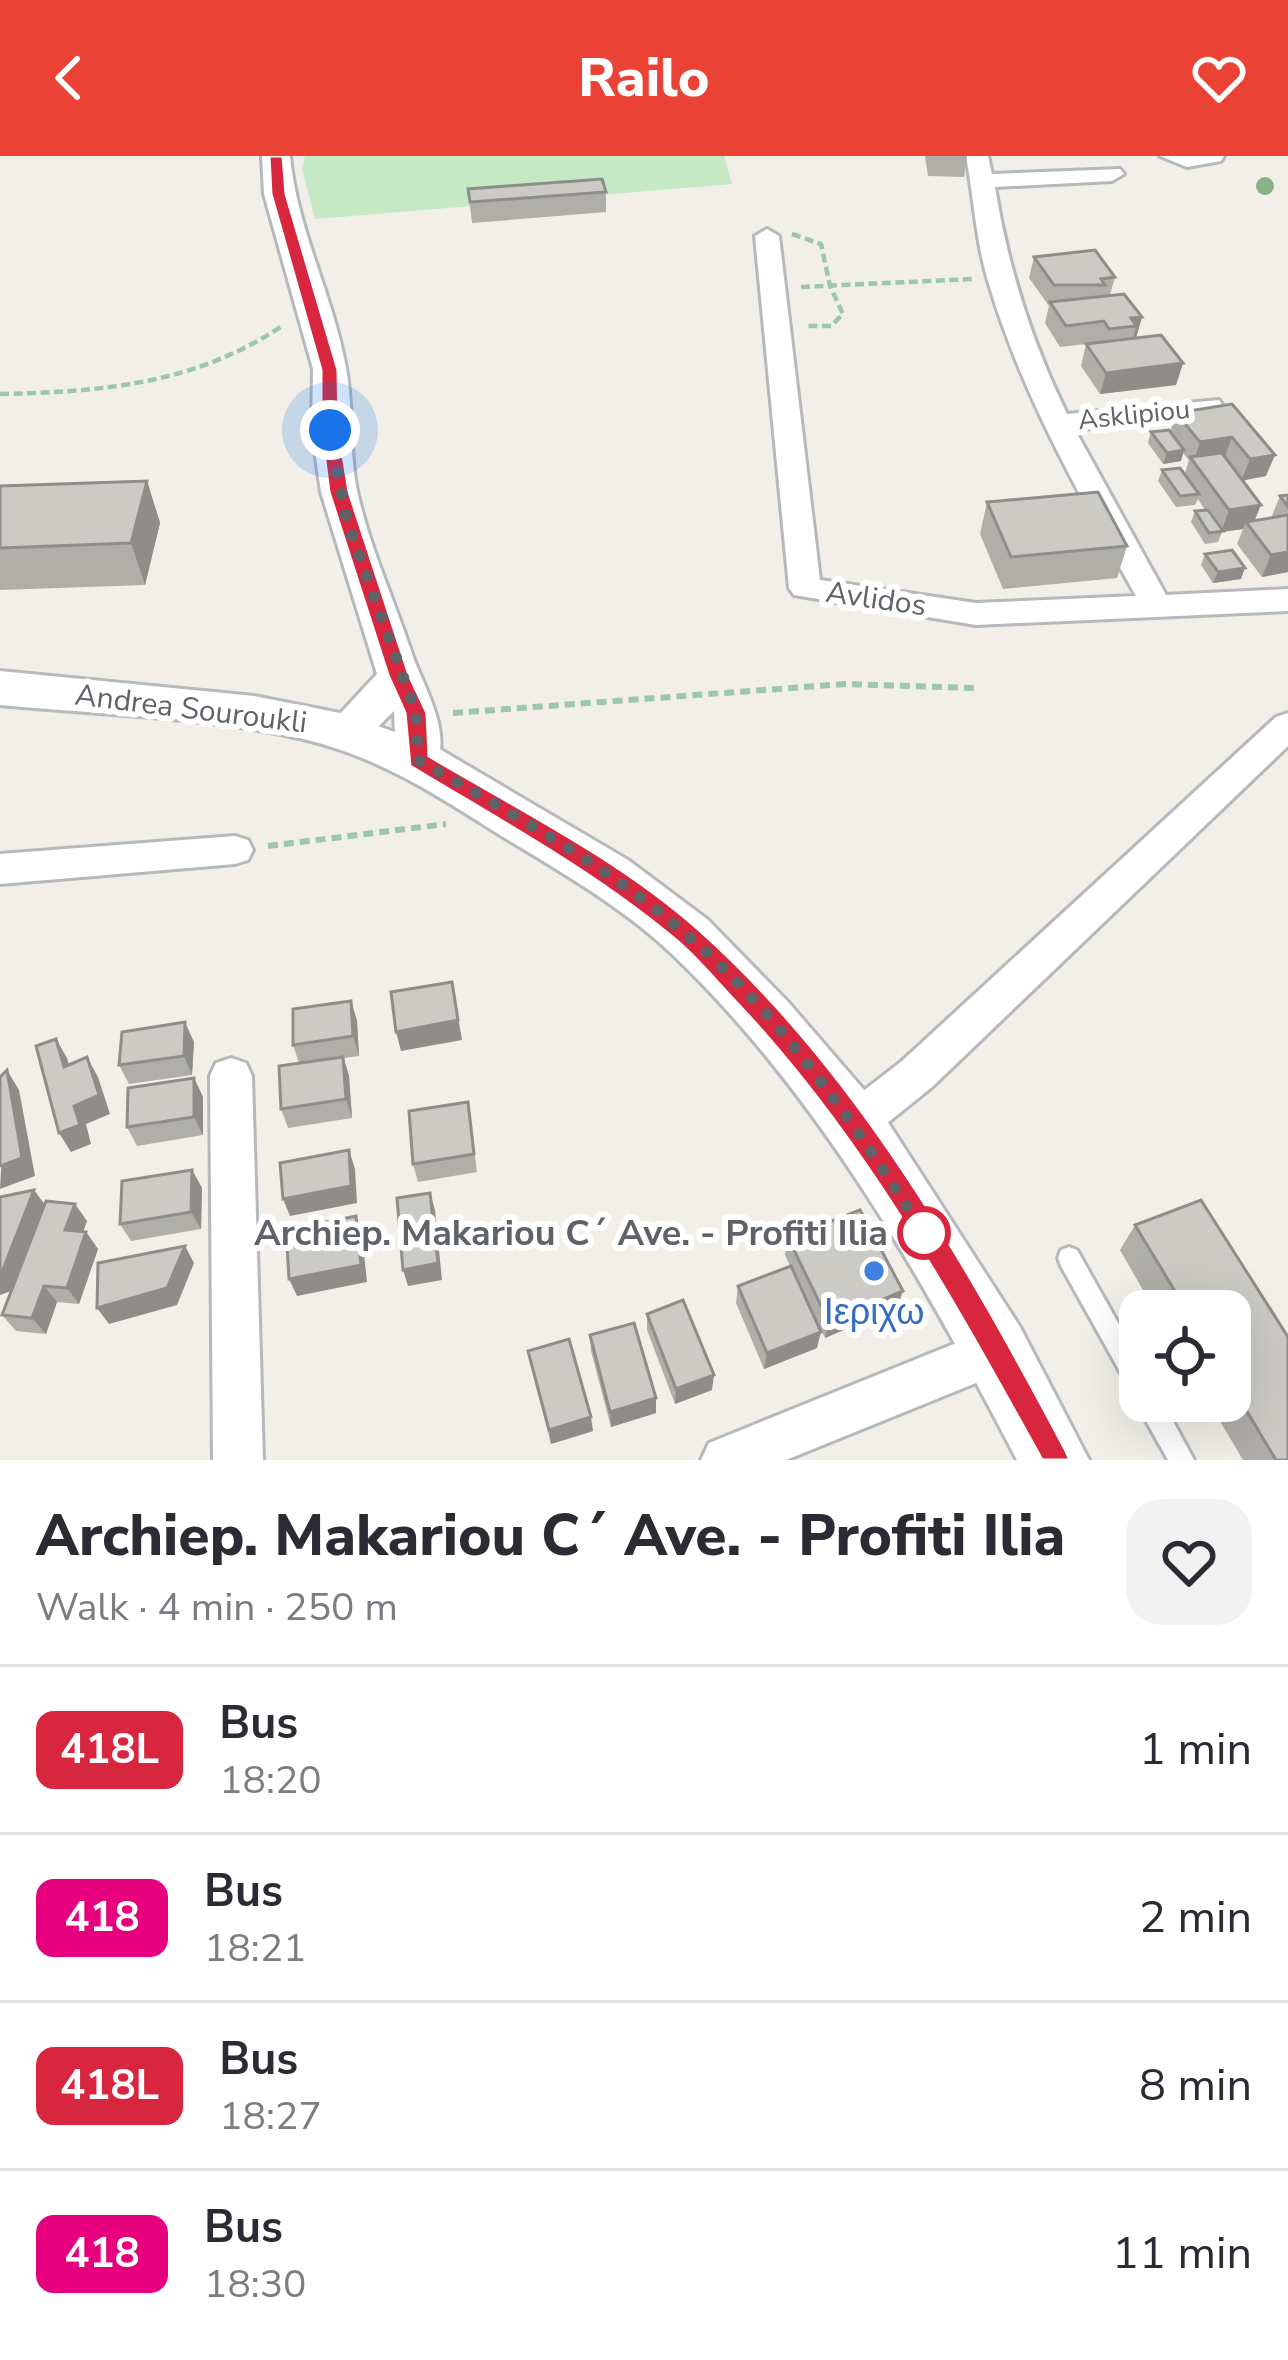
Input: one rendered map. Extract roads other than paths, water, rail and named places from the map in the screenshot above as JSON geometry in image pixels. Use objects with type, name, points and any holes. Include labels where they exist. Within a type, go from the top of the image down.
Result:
[{"type":"main road","name":"Andrea Souroukli","points":[[0,688],[181,703],[345,732],[411,716],[515,815],[609,874],[689,936],[768,1018],[855,1123],[996,1351],[1054,1460]]},
{"type":"street","points":[[276,156],[279,194],[330,370],[330,430],[339,492],[411,716]]},
{"type":"street","points":[[1171,156],[1187,160],[1213,156]]},
{"type":"street","points":[[1112,174],[980,169],[999,278],[1059,423],[1157,606]]},
{"type":"street","name":"Avlidos","points":[[766,236],[805,588],[976,614],[1288,600]]},
{"type":"street","name":"Asklipiou","points":[[1059,423],[1209,406]]},
{"type":"street","points":[[345,732],[384,696],[411,716]]},
{"type":"street","points":[[855,1123],[917,1073],[1288,726]]},
{"type":"street","points":[[0,869],[235,850]]},
{"type":"street","points":[[231,1076],[238,1460]]},
{"type":"street","points":[[726,1460],[996,1351]]},
{"type":"lane","points":[[1069,1258],[1119,1347]]},
{"type":"lane","points":[[1161,1422],[1182,1460]]},
{"type":"place","name":"Archiep. Makariou C´ Ave. - Profiti Ilia","points":[[924,1233]]},
{"type":"place","name":"Ιεριχω","points":[[874,1271]]}]
